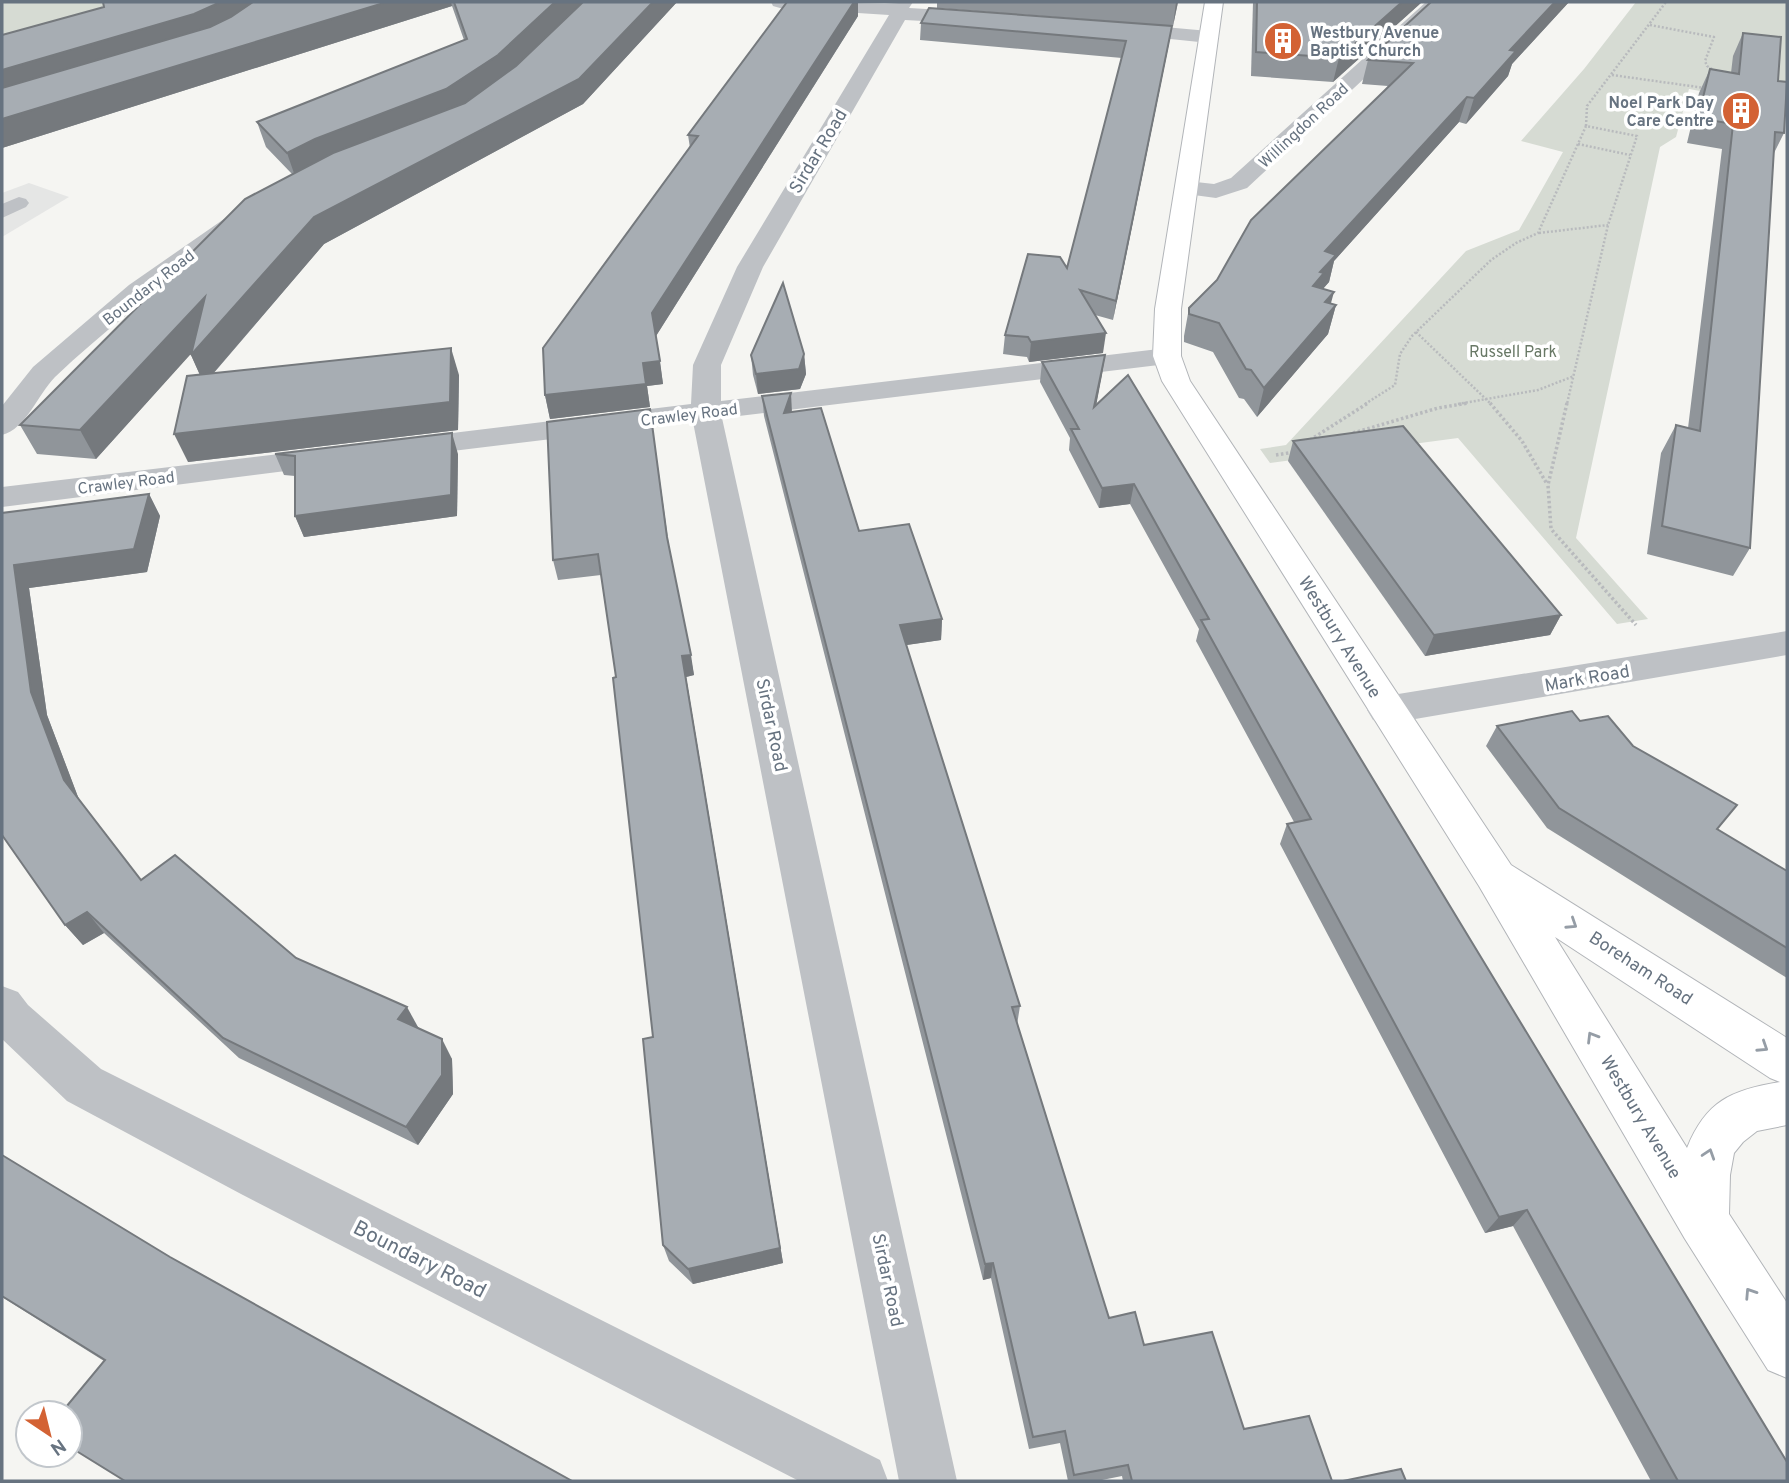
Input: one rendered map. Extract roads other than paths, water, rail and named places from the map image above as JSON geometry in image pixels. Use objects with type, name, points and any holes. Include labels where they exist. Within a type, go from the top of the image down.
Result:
[{"type":"main road","name":"Westbury Avenue","points":[[1214,2],[1168,309],[1167,356],[1186,398],[1494,874],[1703,1221],[1787,1351]]},
{"type":"main road","name":"Boreham Road","points":[[1494,874],[1787,1063]]},
{"type":"main road","name":"Westbury Avenue","points":[[1703,1221],[1704,1168],[1709,1147],[1715,1138],[1751,1110],[1787,1103]]},
{"type":"street","points":[[780,2],[901,8],[992,19]]},
{"type":"street","name":"Willingdon Road","points":[[1187,188],[1216,191],[1239,183],[1437,2]]},
{"type":"street","name":"Sirdar Road","points":[[901,8],[750,267],[707,365],[706,412],[928,1481]]},
{"type":"street","points":[[1100,28],[1209,37]]},
{"type":"street","name":"Boundary Road","points":[[2,426],[43,373],[138,291],[230,226],[252,214]]},
{"type":"street","name":"Crawley Road","points":[[2,497],[1167,356]]},
{"type":"street","name":"Mark Road","points":[[1386,710],[1787,643]]},
{"type":"street","name":"Boundary Road","points":[[2,1006],[12,1019],[84,1085],[259,1177],[859,1481]]},
{"type":"place","name":"Westbury Avenue Baptist Church","points":[[1283,41]]},
{"type":"place","name":"Noel Park Day Care Centre","points":[[1741,111]]},
{"type":"park label","name":"Russell Park","points":[[1513,351]]}]
